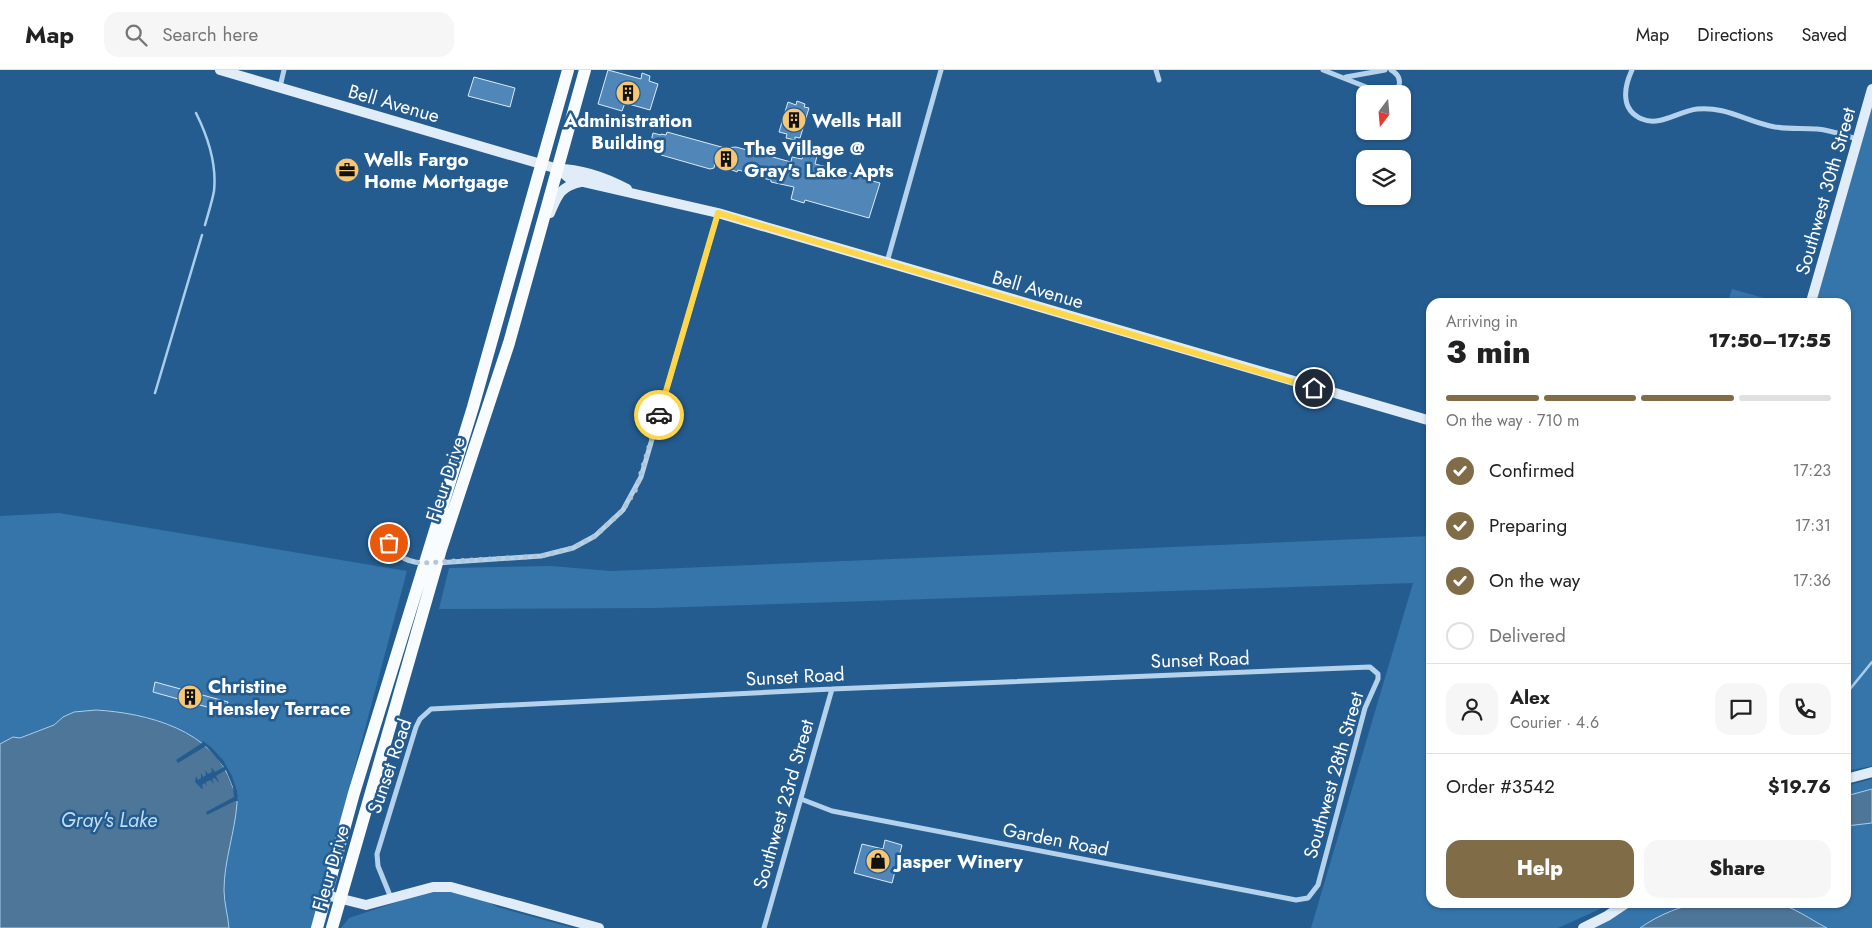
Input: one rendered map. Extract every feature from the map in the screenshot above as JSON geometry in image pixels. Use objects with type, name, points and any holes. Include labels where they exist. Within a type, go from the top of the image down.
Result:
[{"type":"main road","name":"Fleur Drive","points":[[332,928],[472,407],[568,70]]},
{"type":"main road","name":"Fleur Drive","points":[[435,549],[509,343],[585,70]]},
{"type":"main road","name":"Fleur Drive","points":[[317,928],[354,793],[411,632]]},
{"type":"street","name":"Bell Avenue","points":[[220,70],[558,169],[572,169],[611,180],[635,193]]},
{"type":"street","points":[[280,87],[284,70]]},
{"type":"street","points":[[886,263],[941,70]]},
{"type":"street","points":[[1156,70],[1159,80]]},
{"type":"street","points":[[1323,70],[1345,77],[1358,85]]},
{"type":"street","points":[[1345,77],[1385,70]]},
{"type":"street","points":[[1391,70],[1397,73],[1400,85]]},
{"type":"street","points":[[1632,70],[1625,89],[1625,97],[1631,111],[1642,119],[1657,122],[1684,112],[1710,108],[1734,113],[1775,127],[1818,129],[1857,139]]},
{"type":"street","name":"Southwest 30th Street","points":[[1812,298],[1872,89]]},
{"type":"street","name":"Bell Avenue","points":[[558,169],[570,179],[606,189],[635,193],[718,213],[1426,420]]},
{"type":"street","points":[[539,237],[558,194],[570,184],[581,182]]},
{"type":"street","points":[[386,534],[394,551],[405,560],[421,563],[439,563],[541,556],[561,552],[573,548],[605,528],[623,510],[641,477],[718,213]]},
{"type":"street","name":"Sunset Road","points":[[392,899],[378,866],[377,854],[416,726],[420,719],[431,709],[832,689],[1365,667]]},
{"type":"street","name":"Southwest 28th Street","points":[[1308,898],[1318,885],[1365,708],[1378,679],[1375,669],[1365,667]]},
{"type":"street","name":"Southwest 23rd Street","points":[[764,928],[832,689]]},
{"type":"street","points":[[1851,778],[1872,772]]},
{"type":"street","name":"Garden Road","points":[[801,799],[832,811],[1296,900],[1308,898]]},
{"type":"street","points":[[326,895],[366,905],[434,887],[451,887],[599,928]]},
{"type":"street","points":[[1582,928],[1617,908]]},
{"type":"shaded area","points":[[1872,107],[1872,766],[1851,770],[1851,298],[1813,298]]},
{"type":"shaded area","points":[[1732,289],[1764,298],[1729,298]]},
{"type":"shaded area","points":[[59,513],[407,571],[312,928],[0,928],[0,516]]},
{"type":"shaded area","points":[[1426,536],[1426,908],[1602,908],[1558,928],[1311,928],[1413,583],[654,608],[439,609],[449,568],[551,566],[611,571]]},
{"type":"shaded area","points":[[1872,779],[1872,928],[1593,928],[1628,908],[1851,908],[1851,785]]},
{"type":"shaded area","points":[[433,890],[458,892],[474,896],[497,907],[573,928],[341,928],[349,918]]},
{"type":"water","name":"Gray's Lake","points":[[96,710],[136,715],[176,728],[195,738],[210,750],[223,766],[235,791],[237,801],[224,879],[224,895],[229,928],[0,928],[0,744],[13,737],[20,738],[54,725],[63,717],[74,712]]},
{"type":"water","points":[[1872,789],[1872,823],[1851,825],[1851,795]]},
{"type":"water","points":[[1682,908],[1790,908],[1827,928],[1640,928],[1671,911]]},
{"type":"pier","points":[[203,741],[223,760],[232,776],[238,801],[207,815],[206,812],[234,797],[233,787],[226,770],[216,776],[219,782],[215,778],[212,779],[214,784],[210,780],[206,782],[207,787],[205,783],[202,785],[202,789],[195,782],[196,776],[198,780],[201,778],[201,773],[203,777],[206,775],[205,770],[208,774],[212,772],[211,767],[215,772],[224,767],[206,746],[178,763],[176,760]]},
{"type":"building","name":"Administration Building","points":[[608,70],[641,79],[642,73],[650,76],[649,81],[658,84],[650,110],[625,103],[622,111],[598,104]]},
{"type":"building","points":[[474,77],[515,88],[510,107],[468,96]]},
{"type":"building","name":"Wells Hall","points":[[797,101],[805,104],[804,107],[809,108],[800,138],[795,137],[795,140],[786,138],[787,134],[779,132],[788,102],[796,105]]},
{"type":"building","points":[[667,132],[725,148],[736,147],[791,162],[792,157],[802,159],[804,152],[817,156],[815,164],[870,178],[869,180],[880,183],[869,218],[805,200],[804,203],[791,199],[794,187],[749,175],[750,173],[738,170],[737,172],[715,163],[714,168],[710,169],[661,155],[662,153],[658,152],[660,148],[650,145],[653,133],[666,135]]},
{"type":"building","name":"Christine Hensley Terrace","points":[[155,682],[228,702],[225,712],[153,692]]},
{"type":"building","name":"Jasper Winery","points":[[885,840],[902,845],[892,883],[854,873],[862,844],[883,849]]},
{"type":"waterway","points":[[196,113],[208,141],[213,160],[215,181],[205,225]]},
{"type":"waterway","points":[[155,393],[202,235]]},
{"type":"waterway","points":[[1851,688],[1872,662]]},
{"type":"way so far","points":[[389,543],[394,551],[405,560],[421,563],[541,556],[573,548],[595,536],[623,510],[641,477],[659,415]]},
{"type":"place","name":"Administration Building","points":[[628,93]]},
{"type":"place","name":"Wells Hall","points":[[794,120]]},
{"type":"place","name":"The Village @ Gray's Lake Apts","points":[[726,159]]},
{"type":"place","name":"Wells Fargo Home Mortgage","points":[[347,170]]},
{"type":"place","name":"Christine Hensley Terrace","points":[[190,697]]},
{"type":"place","name":"Jasper Winery","points":[[878,861]]},
{"type":"route","points":[[659,415],[718,213],[1314,388]]}]
